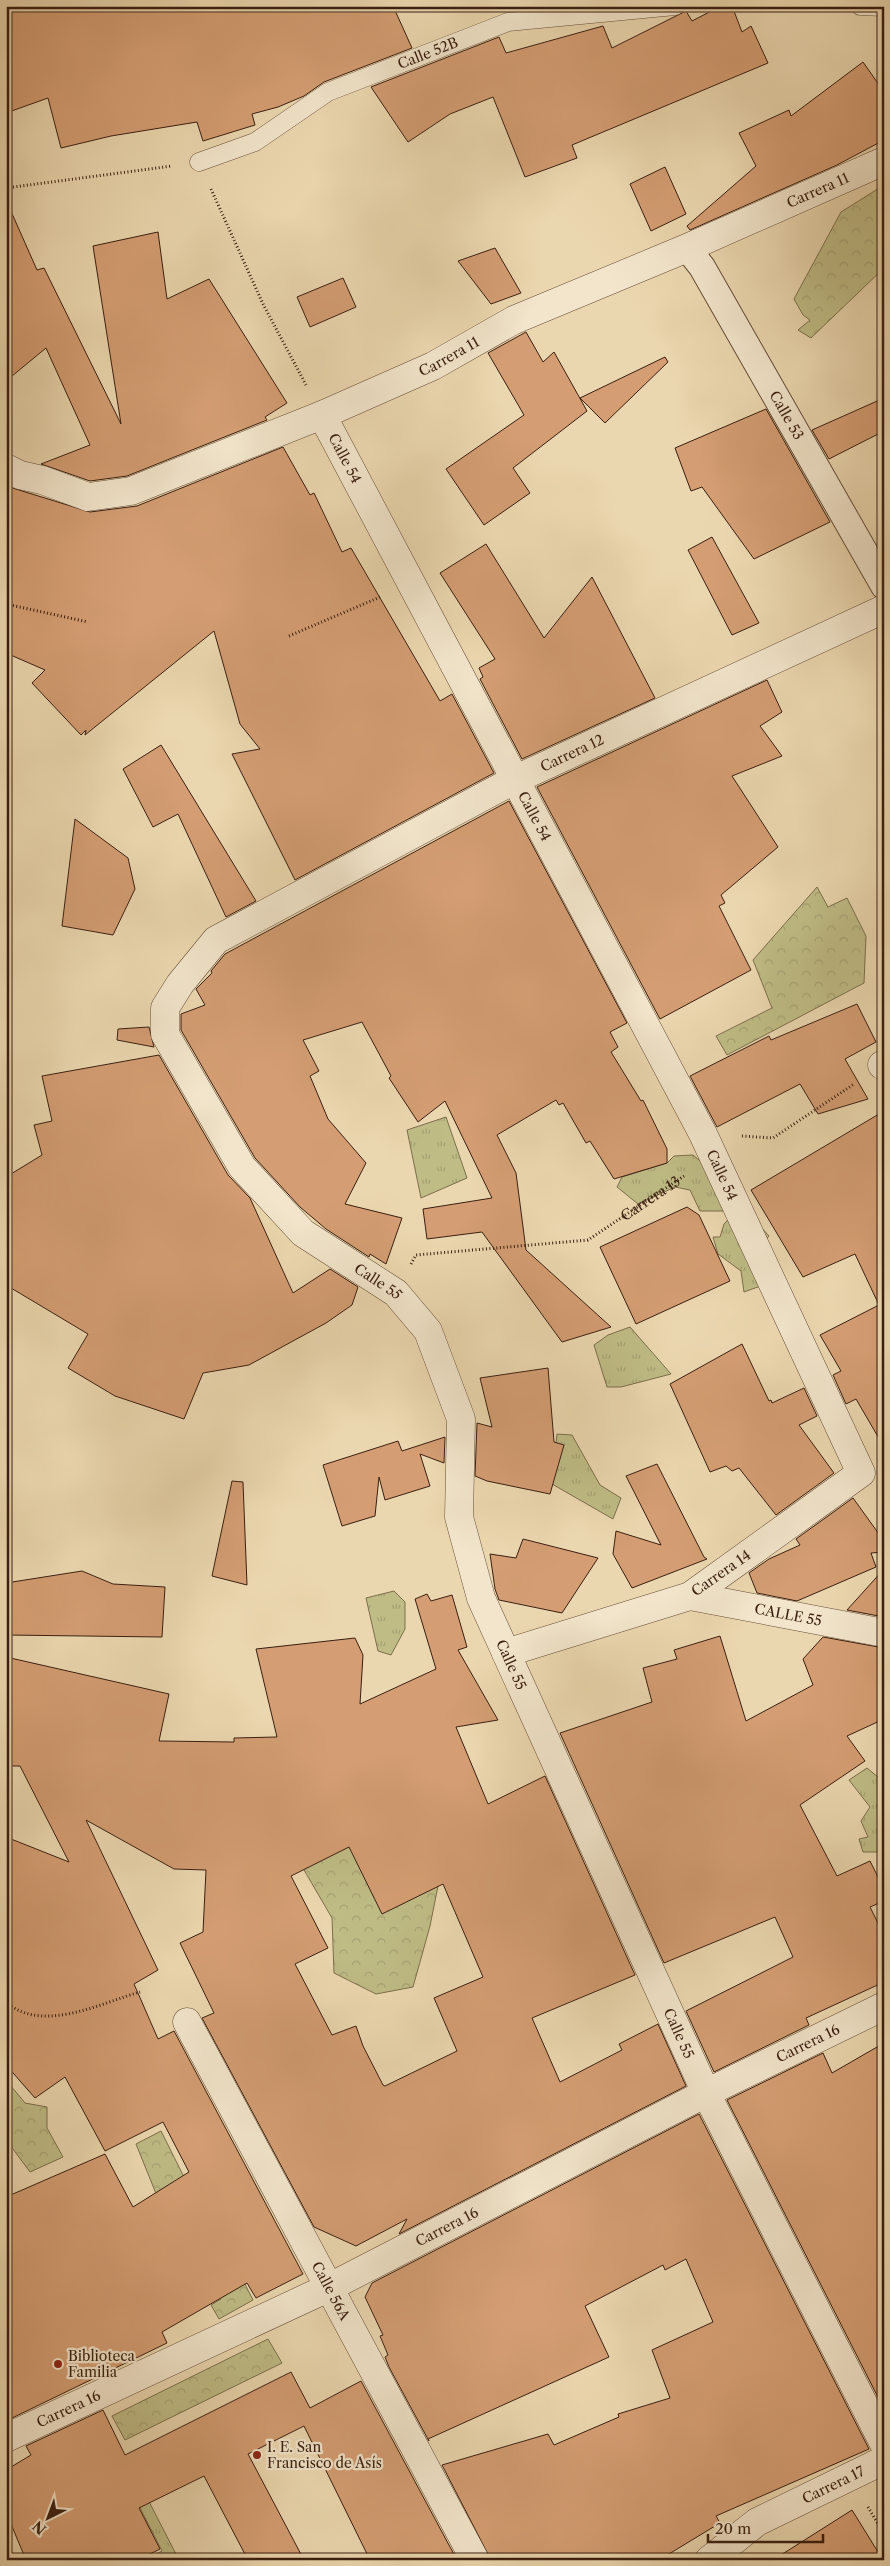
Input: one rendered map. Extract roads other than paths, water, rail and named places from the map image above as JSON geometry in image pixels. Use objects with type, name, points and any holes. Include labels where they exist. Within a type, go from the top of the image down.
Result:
[{"type":"street","name":"Carrera 11","points":[[6,468],[20,476],[42,480],[88,497],[131,491],[322,414],[433,366],[514,320],[687,248],[884,161]]},
{"type":"street","name":"Calle 53","points":[[687,248],[702,267],[884,586]]},
{"type":"street","name":"Calle 54","points":[[322,414],[703,1134],[861,1473]]},
{"type":"street","name":"Carrera 12","points":[[461,1419],[428,1331],[396,1293],[303,1233],[242,1167],[165,1034],[165,1008],[180,984],[216,940],[514,780],[884,610]]},
{"type":"street","name":"Calle 55","points":[[461,1419],[459,1517],[481,1598],[706,2093],[884,2444]]},
{"type":"street","name":"Carrera 14","points":[[506,1653],[691,1595],[861,1473]]},
{"type":"street","name":"CALLE 55","points":[[691,1595],[884,1634]]},
{"type":"street","name":"Carrera 16","points":[[6,2438],[330,2287],[706,2093],[884,2006]]},
{"type":"street","name":"Calle 56A","points":[[187,2022],[475,2560]]},
{"type":"street","name":"Carrera 17","points":[[709,2560],[757,2522],[884,2460]]},
{"type":"lane","name":"Calle 52B","points":[[199,162],[255,142],[328,92],[508,22],[675,6]]},
{"type":"lane","points":[[860,6],[884,7]]},
{"type":"place","name":"Biblioteca Familia","points":[[58,2364]]},
{"type":"place","name":"I. E. San Francisco de Asís","points":[[257,2455]]}]
